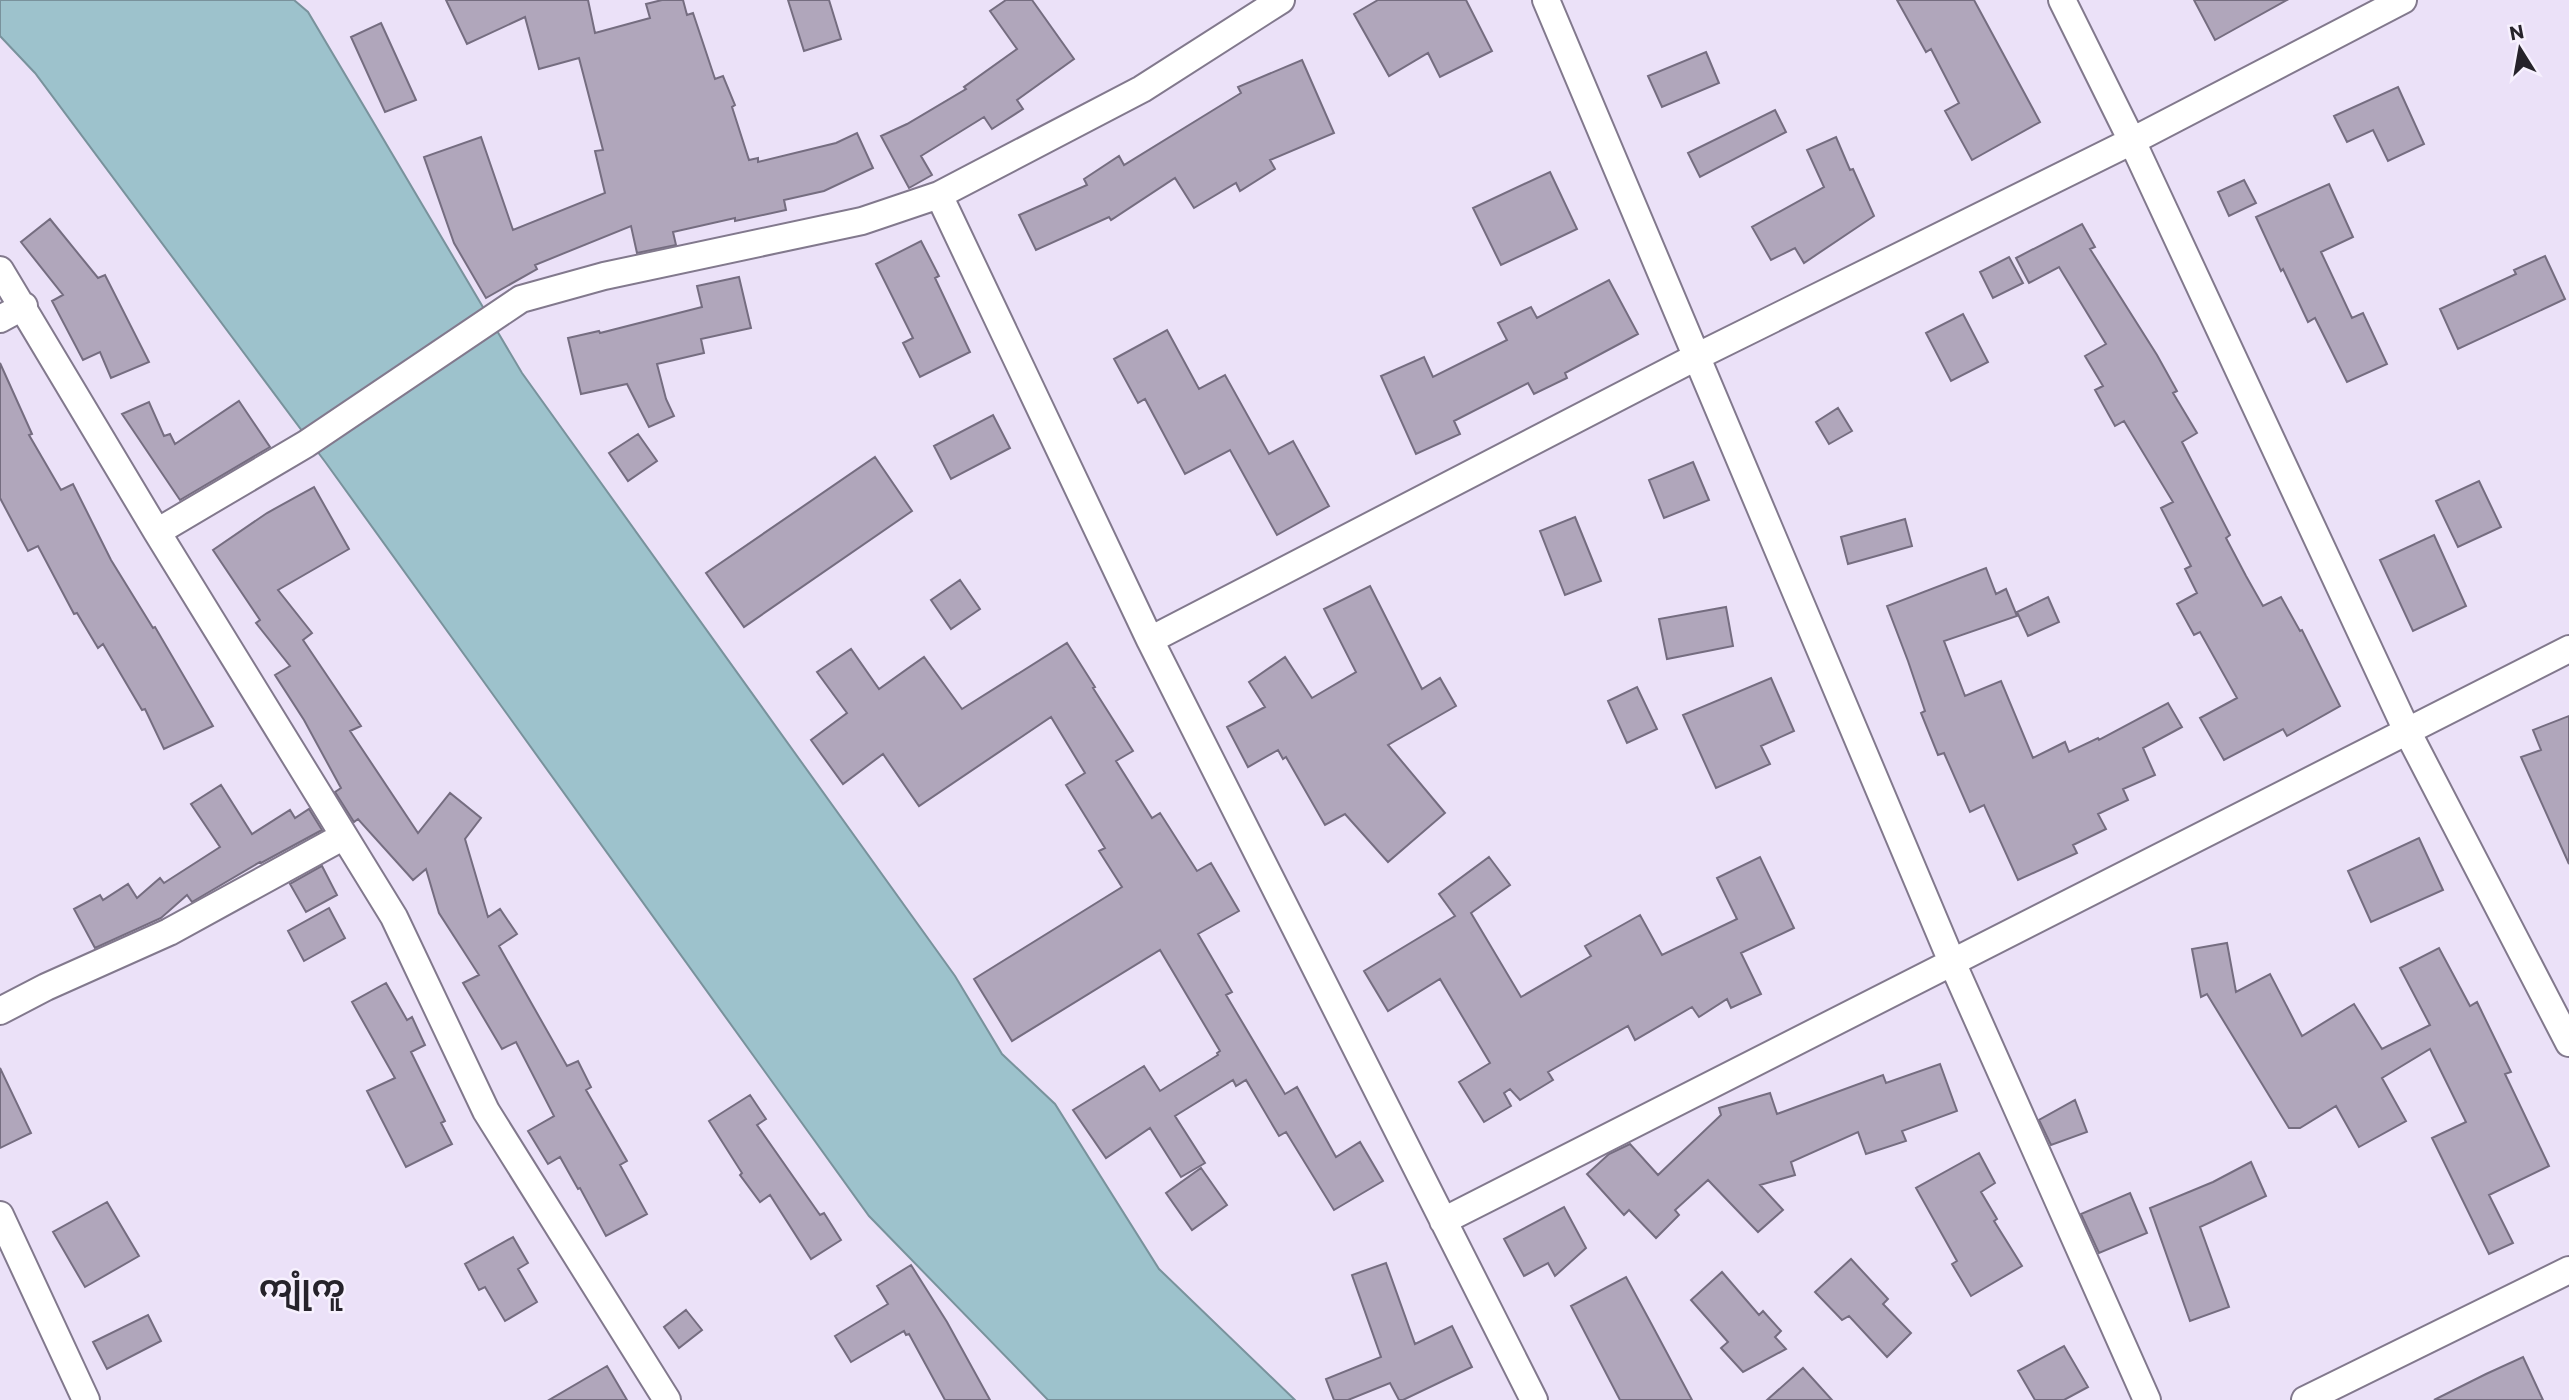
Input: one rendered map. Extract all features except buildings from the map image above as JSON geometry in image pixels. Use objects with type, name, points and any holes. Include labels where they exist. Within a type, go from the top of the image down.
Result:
[{"type":"street","points":[[157,532],[306,444],[521,299],[604,276],[862,221],[939,195],[1142,89],[1281,0]]},
{"type":"street","points":[[1546,0],[1952,962],[2147,1400]]},
{"type":"street","points":[[2062,0],[2132,141],[2407,731],[2569,1043]]},
{"type":"street","points":[[1150,640],[1698,356],[2132,141],[2403,0]]},
{"type":"street","points":[[939,195],[1150,640],[1534,1400]]},
{"type":"street","points":[[0,270],[157,532],[394,917],[486,1111],[667,1400]]},
{"type":"street","points":[[0,319],[24,306]]},
{"type":"street","points":[[1443,1221],[2569,649]]},
{"type":"street","points":[[0,1011],[46,987],[169,932],[344,836]]},
{"type":"street","points":[[0,1215],[86,1400]]},
{"type":"street","points":[[2305,1400],[2569,1270]]},
{"type":"shaded area","points":[[0,0],[294,0],[308,12],[522,373],[955,976],[1002,1054],[1055,1104],[1159,1269],[1295,1400],[1048,1400],[869,1216],[326,463],[35,73],[0,36]]},
{"type":"district","name":"ကျုံကူ","points":[[302,1284]]}]
